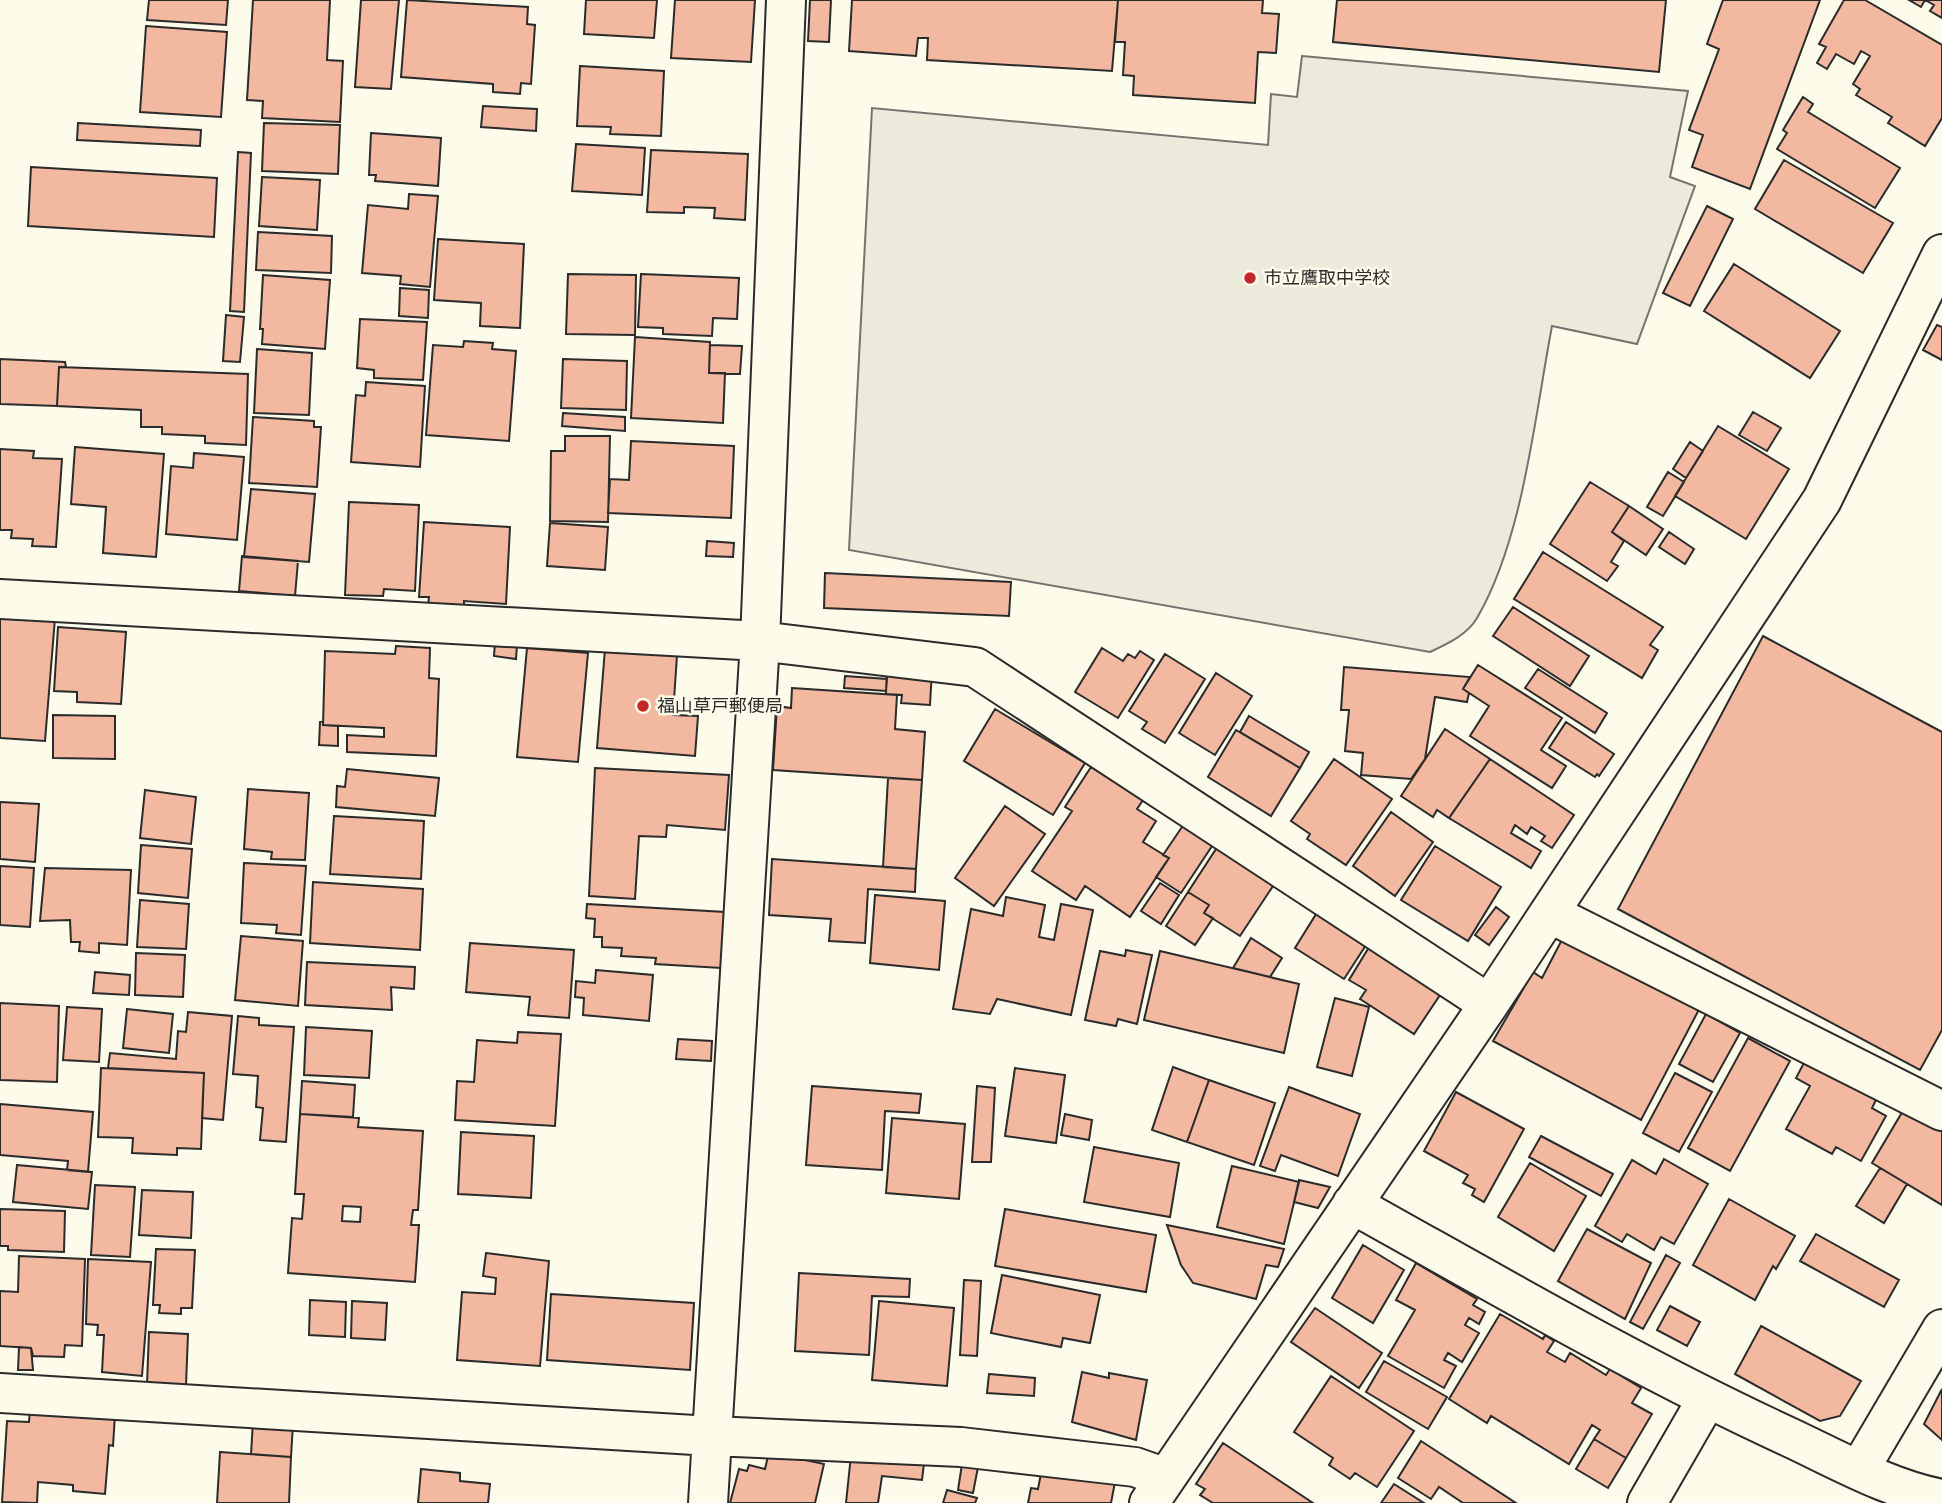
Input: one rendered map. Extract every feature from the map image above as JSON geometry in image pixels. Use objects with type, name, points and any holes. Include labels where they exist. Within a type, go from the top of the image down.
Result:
[{"type":"street","points":[[708,1503],[760,640],[786,0]]},
{"type":"street","points":[[0,1393],[711,1436],[961,1447],[1135,1467],[1157,1491],[1489,1004],[1822,500],[1942,254]]},
{"type":"street","points":[[0,599],[760,640],[975,667],[1489,1004]]},
{"type":"street","points":[[1549,913],[1942,1111]]},
{"type":"street","points":[[1352,1204],[1863,1487],[1932,1497]]},
{"type":"street","points":[[1863,1487],[1942,1329]]},
{"type":"street","points":[[1647,1503],[1707,1399]]},
{"type":"shaded area","name":"市立鷹取中学校","points":[[1302,56],[1688,91],[1670,177],[1695,186],[1637,344],[1552,326],[1533,437],[1516,515],[1493,587],[1473,624],[1456,638],[1430,652],[849,550],[872,108],[1268,145],[1271,94],[1297,97]]},
{"type":"building","points":[[149,0],[228,0],[226,25],[147,20]]},
{"type":"building","points":[[253,0],[330,0],[327,60],[343,61],[340,122],[262,118],[263,101],[247,100]]},
{"type":"building","points":[[361,0],[399,0],[391,89],[355,87]]},
{"type":"building","points":[[407,0],[528,7],[527,24],[535,25],[531,84],[521,83],[520,94],[493,92],[493,84],[401,77]]},
{"type":"building","points":[[586,0],[657,0],[654,38],[584,34]]},
{"type":"building","points":[[675,0],[755,0],[751,62],[671,58]]},
{"type":"building","points":[[810,0],[831,0],[829,42],[808,41]]},
{"type":"building","points":[[852,0],[1118,0],[1112,71],[927,60],[928,38],[918,38],[916,56],[849,51]]},
{"type":"building","points":[[1118,0],[1263,0],[1262,13],[1279,14],[1276,53],[1258,52],[1255,103],[1133,95],[1134,76],[1123,75],[1125,42],[1115,42]]},
{"type":"building","points":[[1337,0],[1666,0],[1659,72],[1333,42]]},
{"type":"building","points":[[1723,0],[1820,0],[1750,189],[1692,167],[1703,135],[1689,130],[1719,49],[1707,44]]},
{"type":"building","points":[[1844,0],[1865,0],[1942,45],[1942,118],[1925,146],[1888,123],[1892,117],[1856,95],[1860,89],[1853,84],[1870,56],[1861,51],[1854,64],[1836,54],[1827,69],[1817,63],[1826,47],[1819,44]]},
{"type":"building","points":[[1909,0],[1925,0],[1921,7]]},
{"type":"building","points":[[1925,0],[1942,0],[1942,18],[1930,11],[1934,5]]},
{"type":"building","points":[[146,26],[227,32],[221,117],[140,112]]},
{"type":"building","points":[[580,66],[664,71],[661,136],[610,134],[611,127],[577,126]]},
{"type":"building","points":[[1803,97],[1813,104],[1808,112],[1900,168],[1875,208],[1777,149],[1787,133],[1783,130]]},
{"type":"building","points":[[483,106],[537,109],[536,131],[481,127]]},
{"type":"building","points":[[78,123],[201,130],[200,146],[77,140]]},
{"type":"building","points":[[264,123],[340,125],[338,174],[262,171]]},
{"type":"building","points":[[371,133],[441,138],[438,186],[375,181],[376,175],[369,175]]},
{"type":"building","points":[[576,144],[645,148],[642,195],[572,191]]},
{"type":"building","points":[[651,150],[748,154],[745,220],[714,218],[715,208],[684,207],[684,213],[647,212]]},
{"type":"building","points":[[238,152],[251,153],[244,312],[230,311]]},
{"type":"building","points":[[1784,160],[1893,223],[1863,273],[1755,209]]},
{"type":"building","points":[[31,167],[217,178],[214,237],[28,226]]},
{"type":"building","points":[[262,177],[320,180],[317,230],[259,226]]},
{"type":"building","points":[[409,194],[438,196],[430,287],[400,284],[401,276],[362,273],[368,205],[408,209]]},
{"type":"building","points":[[1707,206],[1733,219],[1690,306],[1663,293]]},
{"type":"building","points":[[258,232],[332,236],[331,273],[256,270]]},
{"type":"building","points":[[438,239],[524,244],[520,328],[480,326],[481,303],[434,300]]},
{"type":"building","points":[[1734,264],[1840,331],[1810,378],[1704,311]]},
{"type":"building","points":[[568,274],[636,275],[635,335],[566,334]]},
{"type":"building","points":[[641,274],[739,278],[737,319],[713,318],[712,336],[663,334],[663,328],[638,327]]},
{"type":"building","points":[[263,275],[330,280],[325,349],[262,344],[263,329],[260,329]]},
{"type":"building","points":[[400,288],[429,290],[428,318],[399,316]]},
{"type":"building","points":[[226,315],[244,317],[240,362],[223,361]]},
{"type":"building","points":[[360,319],[427,322],[423,380],[374,378],[374,370],[357,368]]},
{"type":"building","points":[[1937,325],[1942,327],[1942,360],[1923,350]]},
{"type":"building","points":[[635,337],[710,342],[709,373],[725,373],[723,423],[631,418]]},
{"type":"building","points":[[464,341],[493,343],[492,349],[516,351],[509,441],[426,435],[433,345],[463,347]]},
{"type":"building","points":[[710,345],[742,346],[740,374],[709,373]]},
{"type":"building","points":[[257,349],[312,353],[309,415],[254,413]]},
{"type":"building","points":[[0,359],[65,362],[66,367],[59,367],[57,406],[0,404]]},
{"type":"building","points":[[563,359],[627,361],[626,410],[561,408]]},
{"type":"building","points":[[59,367],[248,374],[246,445],[205,443],[205,436],[162,434],[162,427],[141,427],[141,410],[57,406]]},
{"type":"building","points":[[366,382],[425,386],[420,467],[351,462],[356,395],[365,396]]},
{"type":"building","points":[[1753,412],[1781,428],[1767,451],[1739,435]]},
{"type":"building","points":[[563,413],[625,417],[625,431],[562,426]]},
{"type":"building","points":[[253,417],[314,421],[314,427],[321,427],[317,487],[249,483]]},
{"type":"building","points":[[1718,426],[1789,469],[1746,539],[1675,496]]},
{"type":"building","points":[[565,436],[610,436],[608,522],[550,521],[551,451],[565,451]]},
{"type":"building","points":[[631,441],[734,446],[731,518],[608,513],[610,479],[629,480]]},
{"type":"building","points":[[1690,442],[1703,451],[1686,478],[1673,469]]},
{"type":"building","points":[[75,447],[164,454],[156,557],[103,553],[106,507],[71,504]]},
{"type":"building","points":[[0,449],[34,451],[33,458],[62,459],[56,547],[32,546],[33,539],[11,538],[12,530],[0,530]]},
{"type":"building","points":[[194,453],[244,457],[237,540],[166,534],[171,466],[193,468]]},
{"type":"building","points":[[1668,472],[1684,482],[1663,516],[1647,507]]},
{"type":"building","points":[[1590,482],[1629,506],[1612,532],[1624,541],[1611,562],[1618,566],[1607,581],[1550,544]]},
{"type":"building","points":[[251,489],[315,494],[309,562],[244,557]]},
{"type":"building","points":[[349,502],[419,505],[415,591],[384,589],[383,596],[345,595]]},
{"type":"building","points":[[1629,506],[1663,529],[1646,555],[1612,532]]},
{"type":"building","points":[[424,522],[510,527],[506,604],[464,601],[464,607],[428,605],[429,597],[419,597]]},
{"type":"building","points":[[550,523],[608,527],[605,570],[547,566]]},
{"type":"building","points":[[1669,532],[1694,549],[1685,564],[1659,547]]},
{"type":"building","points":[[707,541],[734,543],[733,557],[706,556]]},
{"type":"building","points":[[1543,552],[1663,627],[1650,645],[1658,650],[1642,678],[1514,599]]},
{"type":"building","points":[[242,556],[298,561],[295,596],[239,591]]},
{"type":"building","points":[[825,573],[1011,582],[1009,616],[824,608]]},
{"type":"building","points":[[1513,607],[1589,656],[1570,686],[1493,636]]},
{"type":"building","points":[[0,613],[55,618],[45,741],[0,738]]},
{"type":"building","points":[[58,627],[126,632],[121,704],[77,702],[77,692],[54,691]]},
{"type":"building","points":[[1763,636],[1942,732],[1942,1030],[1920,1070],[1618,909]]},
{"type":"building","points":[[495,642],[517,645],[516,659],[494,656]]},
{"type":"building","points":[[396,646],[430,648],[429,678],[439,679],[436,756],[347,752],[347,735],[384,737],[384,728],[323,725],[325,651],[395,654]]},
{"type":"building","points":[[527,648],[588,653],[578,762],[517,757]]},
{"type":"building","points":[[1102,648],[1123,661],[1128,654],[1135,658],[1140,651],[1154,660],[1118,718],[1075,692]]},
{"type":"building","points":[[605,649],[677,655],[673,715],[698,716],[695,756],[597,748]]},
{"type":"building","points":[[1165,654],[1205,679],[1165,743],[1142,729],[1147,722],[1129,711]]},
{"type":"building","points":[[1478,665],[1562,718],[1541,750],[1566,766],[1552,788],[1470,736],[1489,706],[1463,689]]},
{"type":"building","points":[[887,666],[932,670],[930,705],[901,703],[902,695],[886,694]]},
{"type":"building","points":[[1344,667],[1470,677],[1463,689],[1469,693],[1467,702],[1435,697],[1425,759],[1411,779],[1361,775],[1363,753],[1345,751],[1349,710],[1341,710]]},
{"type":"building","points":[[1538,669],[1607,713],[1595,733],[1525,688]]},
{"type":"building","points":[[1216,673],[1252,696],[1215,755],[1179,733]]},
{"type":"building","points":[[845,676],[887,679],[886,691],[844,688]]},
{"type":"building","points":[[792,688],[897,695],[895,729],[925,732],[922,780],[773,770],[777,706],[791,708]]},
{"type":"building","points":[[995,709],[1085,763],[1053,815],[964,761]]},
{"type":"building","points":[[53,715],[115,716],[115,759],[53,758]]},
{"type":"building","points":[[1249,716],[1309,752],[1300,768],[1240,732]]},
{"type":"building","points":[[323,721],[323,725],[338,726],[338,746],[319,745],[320,722]]},
{"type":"building","points":[[1566,722],[1614,754],[1599,776],[1597,774],[1595,777],[1549,748]]},
{"type":"building","points":[[1445,729],[1490,759],[1449,818],[1437,810],[1433,817],[1401,796]]},
{"type":"building","points":[[1236,730],[1300,768],[1271,816],[1208,777]]},
{"type":"building","points":[[1334,759],[1392,799],[1346,865],[1307,839],[1310,834],[1291,821]]},
{"type":"building","points":[[1490,759],[1574,815],[1552,848],[1541,841],[1545,836],[1531,827],[1527,834],[1515,825],[1511,833],[1541,851],[1531,868],[1449,818]]},
{"type":"building","points":[[1091,767],[1143,800],[1137,809],[1156,821],[1143,842],[1169,858],[1130,917],[1085,886],[1076,900],[1032,871],[1072,811],[1065,807]]},
{"type":"building","points":[[595,768],[729,775],[725,830],[667,825],[666,837],[639,836],[635,899],[589,896]]},
{"type":"building","points":[[347,769],[439,778],[435,816],[336,807],[337,786],[345,787]]},
{"type":"building","points":[[888,778],[922,780],[916,869],[883,867]]},
{"type":"building","points":[[248,789],[309,793],[305,860],[271,859],[272,852],[244,849]]},
{"type":"building","points":[[145,790],[196,797],[191,844],[140,838]]},
{"type":"building","points":[[0,802],[39,804],[35,862],[0,859]]},
{"type":"building","points":[[1005,806],[1045,834],[994,906],[955,878]]},
{"type":"building","points":[[1391,812],[1433,842],[1395,896],[1353,866]]},
{"type":"building","points":[[334,816],[424,821],[421,879],[330,874]]},
{"type":"building","points":[[1184,824],[1214,843],[1181,893],[1156,877],[1169,858],[1163,855]]},
{"type":"building","points":[[141,845],[192,849],[188,898],[138,893]]},
{"type":"building","points":[[1218,846],[1275,883],[1240,936],[1204,913],[1209,905],[1188,892]]},
{"type":"building","points":[[1435,846],[1501,887],[1468,941],[1401,900]]},
{"type":"building","points":[[772,859],[916,869],[915,892],[868,889],[865,943],[829,941],[831,919],[769,915]]},
{"type":"building","points":[[244,863],[306,866],[301,935],[276,933],[277,925],[241,923]]},
{"type":"building","points":[[0,866],[34,868],[30,927],[0,925]]},
{"type":"building","points":[[45,868],[131,870],[127,945],[99,943],[99,953],[79,951],[80,942],[71,942],[70,920],[40,921]]},
{"type":"building","points":[[313,882],[423,889],[420,950],[310,943]]},
{"type":"building","points":[[1160,883],[1179,895],[1161,924],[1141,911]]},
{"type":"building","points":[[1188,892],[1209,905],[1204,913],[1213,918],[1195,945],[1166,926]]},
{"type":"building","points":[[875,895],[945,901],[939,970],[870,963]]},
{"type":"building","points":[[1006,897],[1045,905],[1039,937],[1054,940],[1061,904],[1093,910],[1071,1015],[997,999],[990,1014],[953,1009],[971,909],[1003,916]]},
{"type":"building","points":[[140,900],[189,904],[186,949],[137,947]]},
{"type":"building","points":[[587,904],[725,912],[721,968],[655,964],[656,958],[621,956],[622,948],[602,947],[602,937],[594,937],[595,919],[586,918]]},
{"type":"building","points":[[1496,907],[1509,917],[1489,945],[1475,935]]},
{"type":"building","points":[[1318,911],[1368,942],[1344,979],[1295,948]]},
{"type":"building","points":[[1567,930],[1704,1000],[1641,1120],[1493,1041],[1533,972],[1542,978]]},
{"type":"building","points":[[241,936],[303,941],[298,1006],[235,1000]]},
{"type":"building","points":[[1251,938],[1282,958],[1270,977],[1233,968]]},
{"type":"building","points":[[470,943],[574,950],[569,1018],[528,1015],[530,997],[466,992]]},
{"type":"building","points":[[1371,944],[1442,992],[1414,1034],[1360,999],[1366,990],[1349,980]]},
{"type":"building","points":[[1126,950],[1152,955],[1137,1024],[1118,1019],[1116,1026],[1085,1020],[1100,951],[1125,956]]},
{"type":"building","points":[[1160,951],[1299,984],[1284,1053],[1144,1020]]},
{"type":"building","points":[[136,953],[185,955],[183,997],[135,995]]},
{"type":"building","points":[[307,962],[415,967],[414,989],[391,987],[392,1010],[305,1005]]},
{"type":"building","points":[[596,970],[653,975],[649,1021],[583,1015],[584,998],[575,997],[576,981],[595,983]]},
{"type":"building","points":[[95,972],[130,975],[129,995],[93,993]]},
{"type":"building","points":[[1335,998],[1369,1007],[1352,1076],[1317,1067]]},
{"type":"building","points":[[0,1003],[59,1006],[57,1082],[0,1080]]},
{"type":"building","points":[[67,1007],[102,1009],[99,1062],[63,1060]]},
{"type":"building","points":[[127,1009],[173,1014],[169,1053],[123,1048]]},
{"type":"building","points":[[188,1012],[232,1016],[223,1120],[202,1118],[204,1073],[108,1068],[110,1053],[176,1059],[178,1031],[186,1032]]},
{"type":"building","points":[[1706,1014],[1740,1033],[1713,1082],[1679,1064]]},
{"type":"building","points":[[238,1016],[259,1018],[259,1025],[294,1027],[286,1142],[260,1140],[263,1108],[256,1107],[258,1076],[233,1074]]},
{"type":"building","points":[[306,1027],[372,1031],[369,1078],[304,1075]]},
{"type":"building","points":[[518,1032],[561,1034],[555,1126],[455,1120],[457,1081],[474,1082],[477,1040],[517,1043]]},
{"type":"building","points":[[1748,1038],[1790,1061],[1730,1171],[1688,1148]]},
{"type":"building","points":[[678,1039],[712,1041],[711,1061],[676,1059]]},
{"type":"building","points":[[1808,1055],[1879,1094],[1872,1108],[1886,1116],[1861,1161],[1836,1147],[1832,1154],[1786,1129],[1810,1086],[1796,1078]]},
{"type":"building","points":[[1173,1067],[1209,1080],[1187,1142],[1152,1130]]},
{"type":"building","points":[[101,1068],[204,1073],[201,1149],[177,1148],[177,1155],[132,1153],[133,1138],[98,1137]]},
{"type":"building","points":[[1015,1068],[1065,1075],[1056,1143],[1005,1136]]},
{"type":"building","points":[[1675,1073],[1712,1092],[1679,1152],[1643,1133]]},
{"type":"building","points":[[1209,1080],[1275,1103],[1254,1165],[1187,1142]]},
{"type":"building","points":[[302,1081],[355,1085],[353,1117],[300,1114]]},
{"type":"building","points":[[812,1086],[921,1094],[919,1113],[885,1111],[882,1170],[806,1165]]},
{"type":"building","points":[[977,1086],[995,1088],[991,1162],[972,1162]]},
{"type":"building","points":[[1289,1087],[1360,1114],[1338,1176],[1281,1155],[1275,1171],[1260,1166]]},
{"type":"building","points":[[1456,1092],[1524,1129],[1484,1202],[1472,1195],[1475,1189],[1463,1183],[1468,1175],[1424,1151]]},
{"type":"building","points":[[0,1104],[93,1112],[88,1172],[67,1170],[68,1161],[0,1155]]},
{"type":"building","points":[[1907,1104],[1942,1126],[1942,1205],[1872,1163]]},
{"type":"building","points":[[300,1114],[359,1118],[358,1127],[423,1131],[418,1210],[413,1210],[411,1225],[419,1225],[415,1282],[288,1273],[292,1218],[302,1219],[304,1194],[295,1194]],"holes":[[[343,1206],[361,1207],[360,1222],[342,1221]]]},
{"type":"building","points":[[1065,1114],[1092,1120],[1089,1140],[1061,1135]]},
{"type":"building","points":[[892,1118],[965,1124],[959,1199],[886,1193]]},
{"type":"building","points":[[461,1132],[534,1136],[531,1198],[458,1194]]},
{"type":"building","points":[[1541,1136],[1613,1174],[1601,1196],[1529,1157]]},
{"type":"building","points":[[1094,1147],[1179,1163],[1170,1217],[1084,1202]]},
{"type":"building","points":[[1664,1159],[1708,1184],[1674,1244],[1661,1237],[1654,1250],[1627,1234],[1622,1242],[1595,1226],[1632,1160],[1656,1174]]},
{"type":"building","points":[[1530,1163],[1586,1196],[1554,1251],[1498,1217]]},
{"type":"building","points":[[17,1165],[92,1172],[88,1209],[13,1202]]},
{"type":"building","points":[[1232,1166],[1299,1182],[1284,1244],[1217,1227]]},
{"type":"building","points":[[1880,1168],[1907,1184],[1884,1223],[1856,1206]]},
{"type":"building","points":[[1299,1180],[1330,1187],[1318,1208],[1294,1202]]},
{"type":"building","points":[[95,1185],[135,1187],[130,1257],[91,1255]]},
{"type":"building","points":[[142,1190],[193,1192],[191,1238],[139,1235]]},
{"type":"building","points":[[1729,1199],[1795,1236],[1776,1269],[1773,1266],[1755,1300],[1693,1265]]},
{"type":"building","points":[[0,1209],[65,1211],[64,1252],[8,1250],[8,1246],[0,1246]]},
{"type":"building","points":[[1005,1209],[1156,1235],[1146,1292],[995,1266]]},
{"type":"building","points":[[1167,1225],[1284,1249],[1278,1267],[1266,1265],[1256,1299],[1193,1283],[1181,1265]]},
{"type":"building","points":[[1587,1229],[1651,1263],[1625,1319],[1558,1281]]},
{"type":"building","points":[[1816,1234],[1899,1280],[1884,1307],[1800,1261]]},
{"type":"building","points":[[1363,1245],[1404,1270],[1373,1323],[1332,1298]]},
{"type":"building","points":[[156,1249],[195,1250],[192,1308],[181,1308],[181,1314],[159,1313],[160,1305],[153,1305]]},
{"type":"building","points":[[486,1253],[549,1261],[540,1366],[457,1360],[462,1292],[495,1294],[496,1278],[483,1276]]},
{"type":"building","points":[[1666,1255],[1680,1263],[1643,1329],[1630,1322]]},
{"type":"building","points":[[19,1256],[85,1259],[82,1346],[65,1345],[64,1357],[33,1356],[31,1348],[0,1346],[0,1291],[18,1292]]},
{"type":"building","points":[[88,1259],[151,1262],[142,1376],[102,1372],[104,1335],[97,1335],[98,1325],[86,1324]]},
{"type":"building","points":[[1416,1263],[1477,1299],[1473,1305],[1485,1312],[1479,1324],[1469,1318],[1465,1325],[1479,1333],[1462,1362],[1448,1353],[1444,1360],[1456,1366],[1444,1388],[1388,1356],[1415,1310],[1396,1300]]},
{"type":"building","points":[[799,1273],[910,1279],[909,1297],[872,1296],[869,1355],[795,1351]]},
{"type":"building","points":[[1002,1275],[1100,1295],[1090,1343],[1063,1338],[1061,1347],[991,1333]]},
{"type":"building","points":[[964,1280],[981,1281],[977,1356],[960,1355]]},
{"type":"building","points":[[551,1294],[694,1303],[690,1370],[547,1360]]},
{"type":"building","points":[[310,1300],[346,1302],[345,1337],[309,1335]]},
{"type":"building","points":[[352,1301],[387,1303],[385,1340],[351,1338]]},
{"type":"building","points":[[879,1301],[954,1308],[947,1386],[872,1380]]},
{"type":"building","points":[[1670,1306],[1700,1322],[1687,1346],[1657,1330]]},
{"type":"building","points":[[1315,1308],[1382,1353],[1359,1388],[1291,1342]]},
{"type":"building","points":[[1500,1314],[1543,1339],[1545,1335],[1554,1341],[1547,1352],[1565,1362],[1570,1353],[1606,1375],[1610,1369],[1641,1388],[1632,1403],[1652,1414],[1626,1458],[1594,1439],[1600,1430],[1592,1425],[1569,1464],[1491,1416],[1487,1423],[1449,1399]]},
{"type":"building","points":[[1761,1326],[1861,1381],[1840,1416],[1820,1421],[1735,1374]]},
{"type":"building","points":[[149,1332],[188,1334],[186,1385],[147,1384]]},
{"type":"building","points":[[19,1347],[31,1348],[33,1370],[18,1370]]},
{"type":"building","points":[[1384,1361],[1447,1397],[1428,1429],[1366,1392]]},
{"type":"building","points":[[1082,1372],[1109,1378],[1109,1373],[1147,1380],[1136,1440],[1072,1422]]},
{"type":"building","points":[[989,1374],[1035,1378],[1034,1396],[987,1393]]},
{"type":"building","points":[[1331,1376],[1414,1431],[1377,1487],[1355,1473],[1350,1479],[1329,1465],[1333,1458],[1294,1432]]},
{"type":"building","points":[[1942,1389],[1942,1440],[1924,1424]]},
{"type":"building","points":[[30,1409],[115,1415],[113,1446],[109,1445],[105,1494],[73,1491],[73,1485],[38,1482],[37,1503],[2,1502],[7,1421],[29,1422]]},
{"type":"building","points":[[253,1421],[293,1424],[291,1457],[251,1454]]},
{"type":"building","points":[[1594,1439],[1626,1458],[1608,1488],[1576,1469]]},
{"type":"building","points":[[1421,1441],[1516,1503],[1463,1503],[1439,1487],[1431,1499],[1398,1478]]},
{"type":"building","points":[[1223,1443],[1313,1503],[1213,1503],[1200,1495],[1205,1489],[1196,1484]]},
{"type":"building","points":[[220,1452],[291,1457],[289,1503],[217,1503]]},
{"type":"building","points":[[769,1452],[824,1464],[815,1503],[730,1503],[739,1469],[747,1471],[749,1465],[765,1469]]},
{"type":"building","points":[[851,1455],[924,1463],[922,1480],[882,1476],[878,1503],[846,1503]]},
{"type":"building","points":[[962,1464],[978,1467],[973,1493],[958,1490]]},
{"type":"building","points":[[1042,1468],[1115,1482],[1111,1503],[1028,1503],[1031,1488],[1038,1489]]},
{"type":"building","points":[[421,1469],[460,1473],[460,1481],[490,1484],[488,1503],[418,1503]]},
{"type":"building","points":[[1394,1484],[1424,1503],[1381,1503]]},
{"type":"building","points":[[947,1490],[977,1498],[975,1503],[943,1503]]},
{"type":"place","name":"市立鷹取中学校","points":[[1250,278]]},
{"type":"place","name":"福山草戸郵便局","points":[[643,706]]}]
